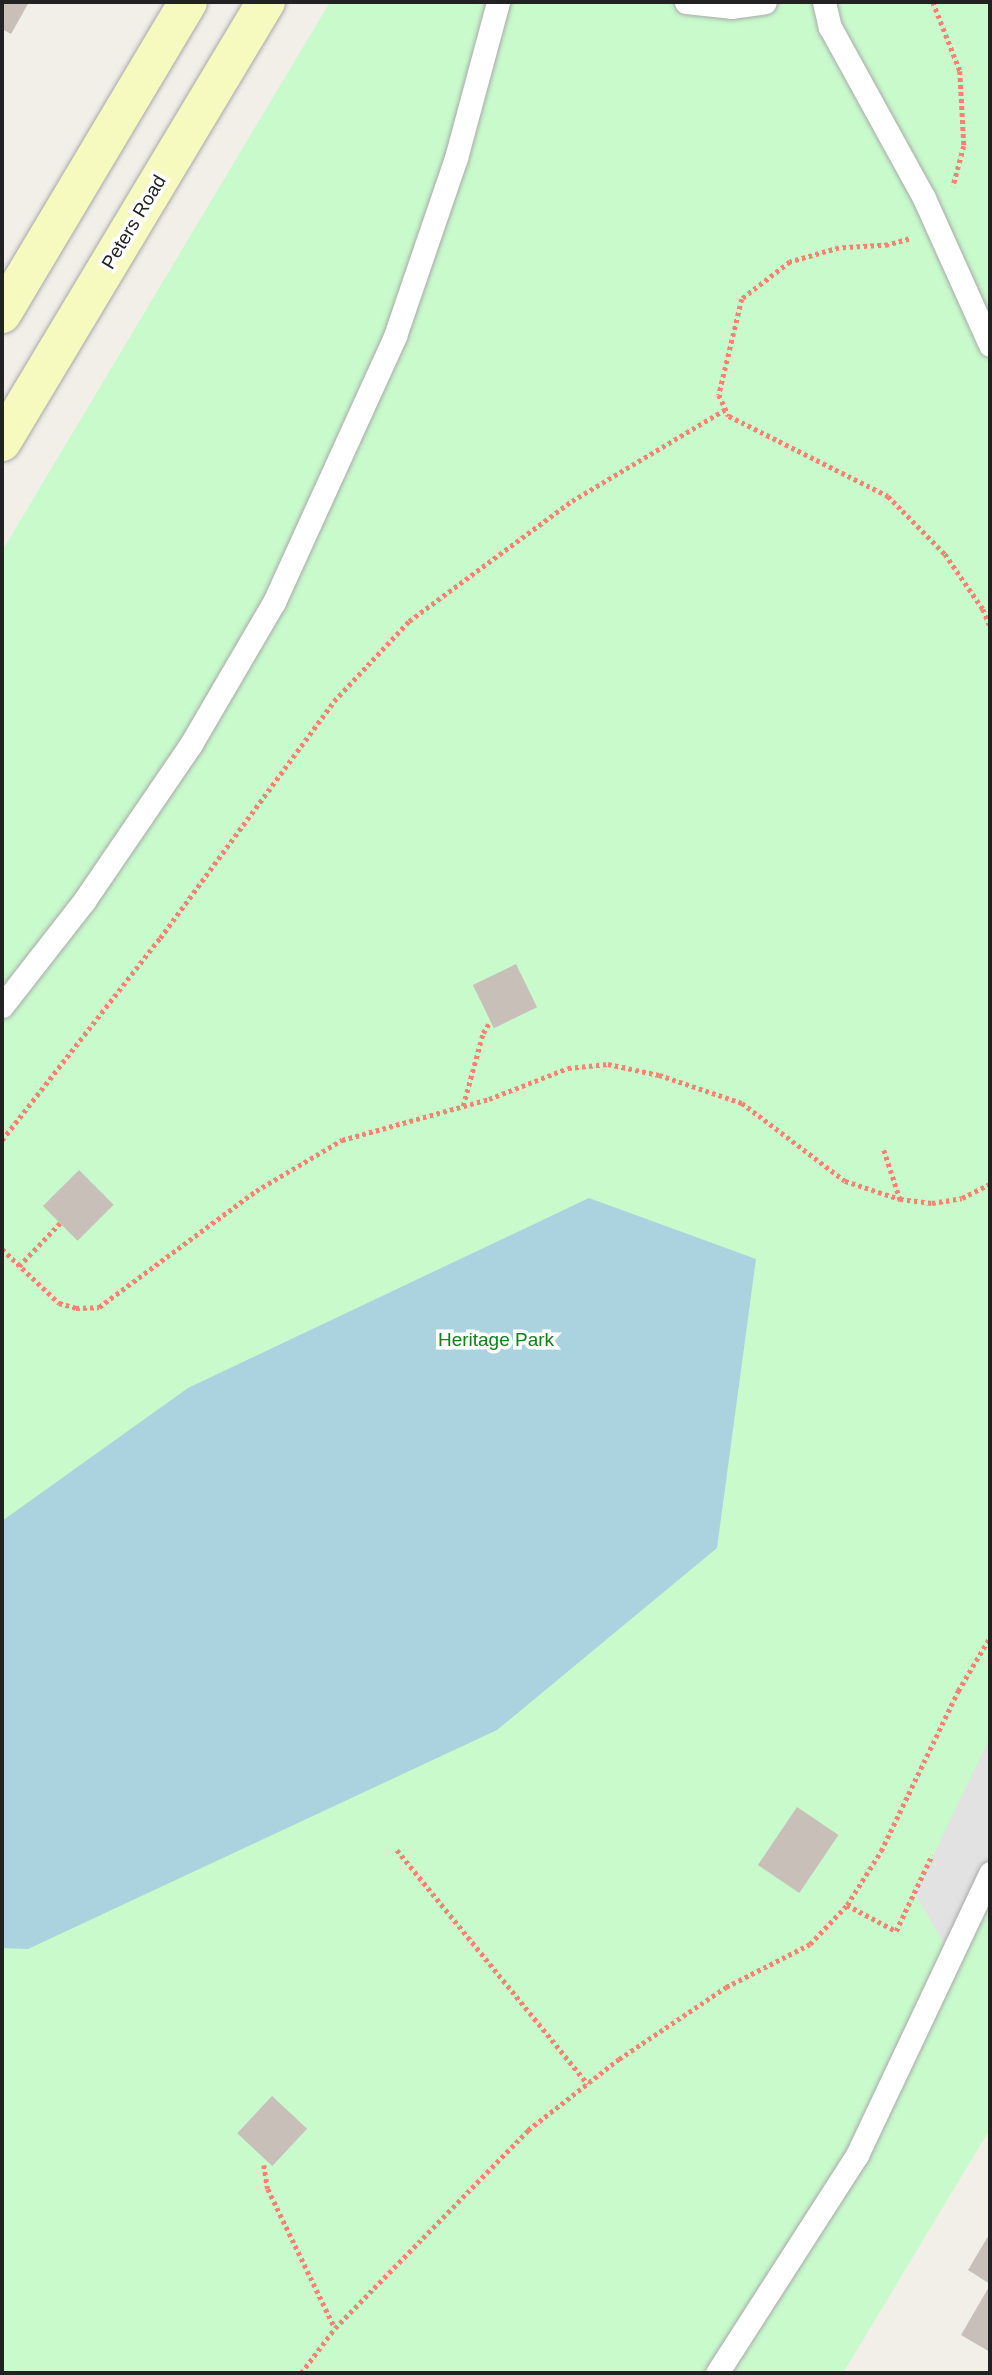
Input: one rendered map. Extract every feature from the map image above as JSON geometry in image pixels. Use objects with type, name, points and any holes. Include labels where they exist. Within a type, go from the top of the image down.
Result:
[{"type":"main road","points":[[2,314],[188,2]]},
{"type":"main road","name":"Peters Road","points":[[2,442],[266,2]]},
{"type":"lane","points":[[2,1006],[84,901],[191,744],[274,602],[394,336],[456,158],[498,2]]},
{"type":"lane","points":[[686,2],[731,7],[765,2]]},
{"type":"lane","points":[[824,2],[830,27],[924,198],[990,345]]},
{"type":"lane","points":[[717,2373],[857,2155],[990,1873]]},
{"type":"path","points":[[933,2],[961,71],[964,146],[952,193]]},
{"type":"path","points":[[920,236],[888,245],[839,248],[790,262],[742,299],[719,394],[729,416],[888,496],[945,554],[983,609],[990,626]]},
{"type":"path","points":[[2,1140],[160,938],[334,701],[409,621],[572,501],[726,409]]},
{"type":"path","points":[[463,1106],[483,1033],[491,1022]]},
{"type":"path","points":[[2,1249],[59,1303],[76,1308],[99,1307],[256,1191],[342,1140],[463,1106],[568,1068],[608,1064],[659,1075],[742,1103],[845,1181],[900,1199],[932,1203],[962,1198],[990,1184]]},
{"type":"path","points":[[884,1150],[900,1199]]},
{"type":"path","points":[[19,1266],[61,1223]]},
{"type":"path","points":[[301,2373],[335,2328],[528,2130],[618,2059],[726,1987],[810,1944],[846,1905],[881,1851],[958,1691],[990,1637]]},
{"type":"path","points":[[397,1850],[588,2084]]},
{"type":"path","points":[[846,1905],[896,1930],[933,1855]]},
{"type":"path","points":[[264,2165],[268,2189],[335,2328]]},
{"type":"green space","name":"Heritage Park","points":[[330,2],[990,2],[990,2129],[843,2373],[2,2373],[2,551]]},
{"type":"shaded area","points":[[990,1737],[990,1873],[952,1957],[915,1894]]},
{"type":"water","points":[[589,1198],[756,1259],[717,1548],[497,1730],[28,1949],[2,1948],[2,1521],[188,1388]]},
{"type":"building","points":[[2,2],[29,2],[11,34],[2,29]]},
{"type":"building","points":[[516,964],[537,1007],[494,1028],[473,985]]},
{"type":"building","points":[[79,1170],[114,1205],[78,1241],[43,1206]]},
{"type":"building","points":[[797,1807],[838,1835],[799,1893],[758,1865]]},
{"type":"building","points":[[272,2096],[307,2129],[272,2166],[237,2133]]},
{"type":"building","points":[[990,2233],[990,2284],[968,2270]]},
{"type":"building","points":[[990,2285],[990,2352],[961,2335]]}]
